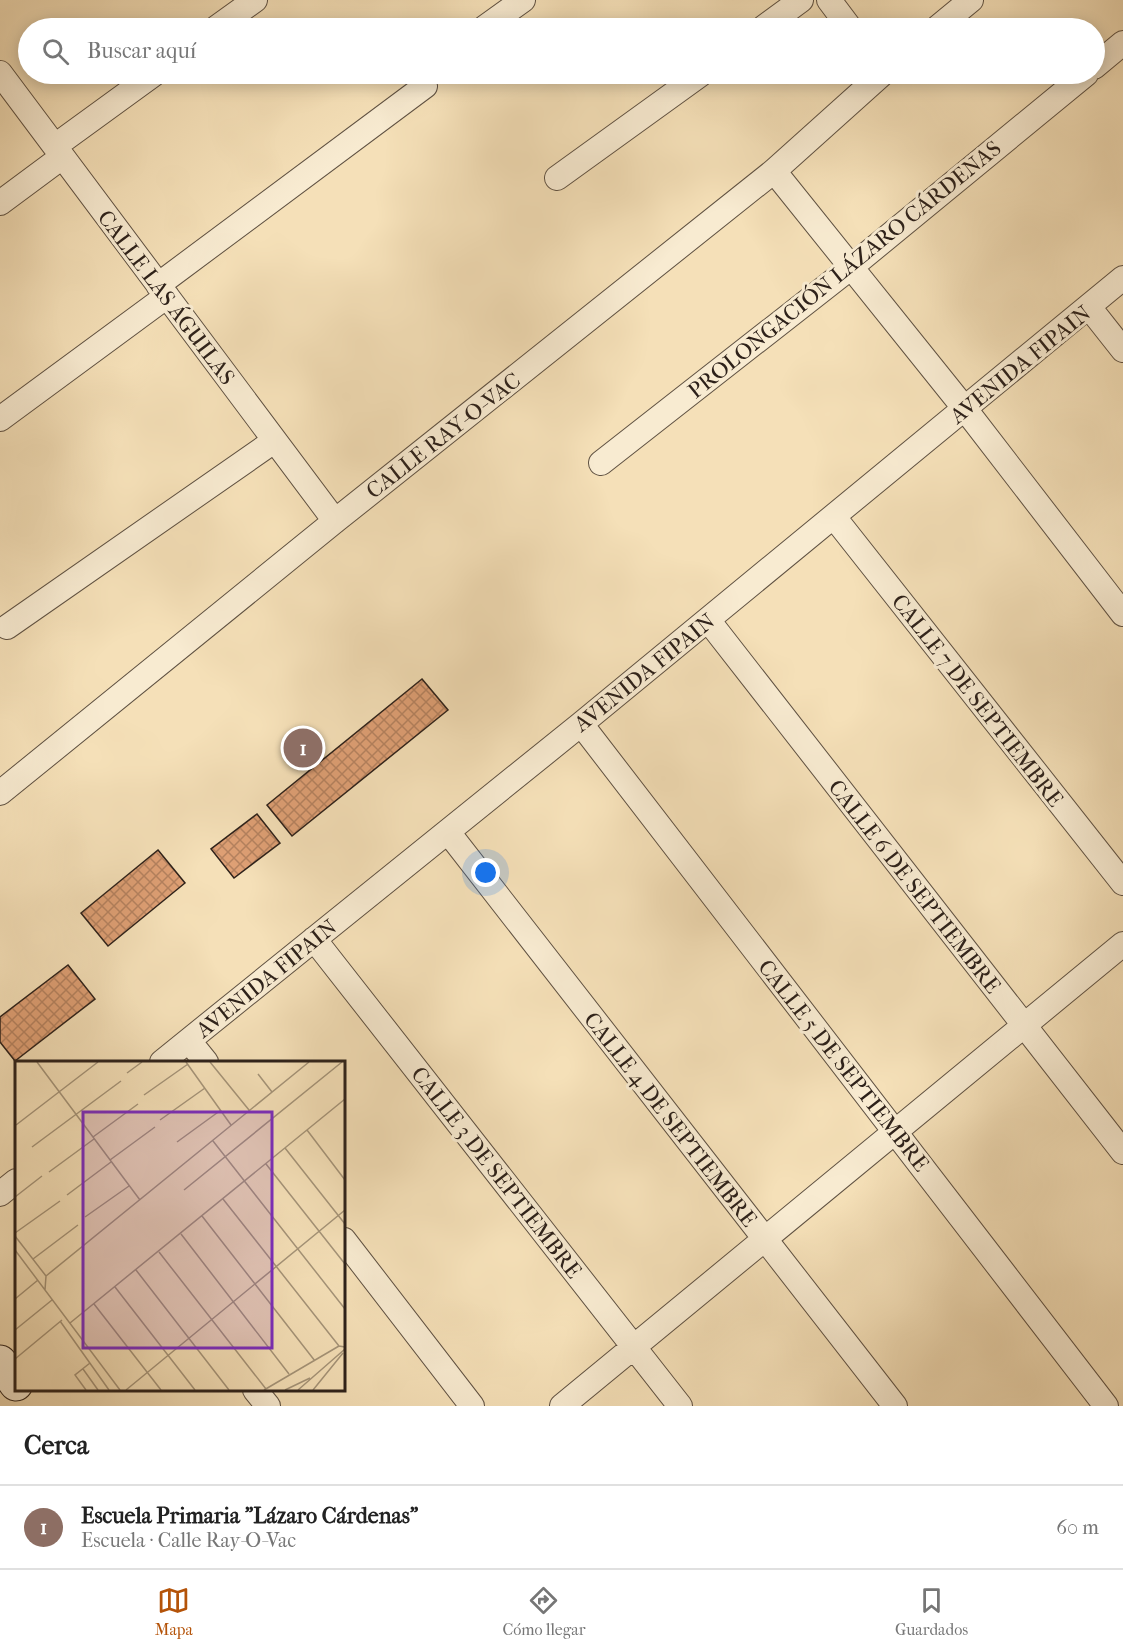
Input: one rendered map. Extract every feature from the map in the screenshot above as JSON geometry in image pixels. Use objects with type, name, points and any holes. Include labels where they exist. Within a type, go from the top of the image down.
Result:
[{"type":"main road","points":[[0,1362],[15,1383]]},
{"type":"main road","points":[[22,1391],[33,1406]]},
{"type":"street","points":[[230,18],[255,0]]},
{"type":"street","points":[[498,18],[523,0]]},
{"type":"street","points":[[777,18],[801,0]]},
{"type":"street","points":[[829,0],[842,18]]},
{"type":"street","points":[[949,18],[971,0]]},
{"type":"street","points":[[1105,58],[1123,43]]},
{"type":"street","name":"CALLE LAS ÁGUILAS","points":[[0,73],[335,521]]},
{"type":"street","points":[[0,203],[142,84]]},
{"type":"street","points":[[557,178],[687,84]]},
{"type":"street","name":"CALLE RAY-O-VAC","points":[[0,792],[774,171],[871,84]]},
{"type":"street","name":"PROLONGACIÓN LÁZARO CÁRDENAS","points":[[601,463],[850,268],[1074,84]]},
{"type":"street","points":[[0,419],[425,86]]},
{"type":"street","points":[[774,171],[965,409],[1123,614]]},
{"type":"street","name":"AVENIDA FIPAIN","points":[[163,1061],[581,724],[1123,278]]},
{"type":"street","points":[[1089,307],[1123,350]]},
{"type":"street","points":[[7,627],[274,441]]},
{"type":"street","name":"CALLE 7 DE SEPTIEMBRE","points":[[834,517],[1123,884]]},
{"type":"street","name":"CALLE 6 DE SEPTIEMBRE","points":[[708,620],[1123,1152]]},
{"type":"street","name":"CALLE 5 DE SEPTIEMBRE","points":[[581,724],[1106,1406]]},
{"type":"street","name":"CALLE 4 DE SEPTIEMBRE","points":[[448,832],[895,1406]]},
{"type":"street","name":"CALLE 3 DE SEPTIEMBRE","points":[[314,939],[680,1406]]},
{"type":"street","points":[[562,1406],[1123,944]]},
{"type":"street","points":[[189,1041],[205,1061]]},
{"type":"street","points":[[0,1194],[15,1182]]},
{"type":"street","points":[[345,1241],[472,1406]]},
{"type":"street","points":[[257,1391],[268,1406]]},
{"type":"building","points":[[422,679],[448,710],[292,836],[267,805]]},
{"type":"building","points":[[257,814],[280,843],[234,878],[211,849]]},
{"type":"building","points":[[158,850],[185,883],[108,946],[81,913]]},
{"type":"building","points":[[68,965],[95,999],[15,1061],[0,1042],[0,1017]]},
{"type":"place","name":"Escuela Primaria \"Lázaro Cárdenas\"","points":[[303,748]]}]
